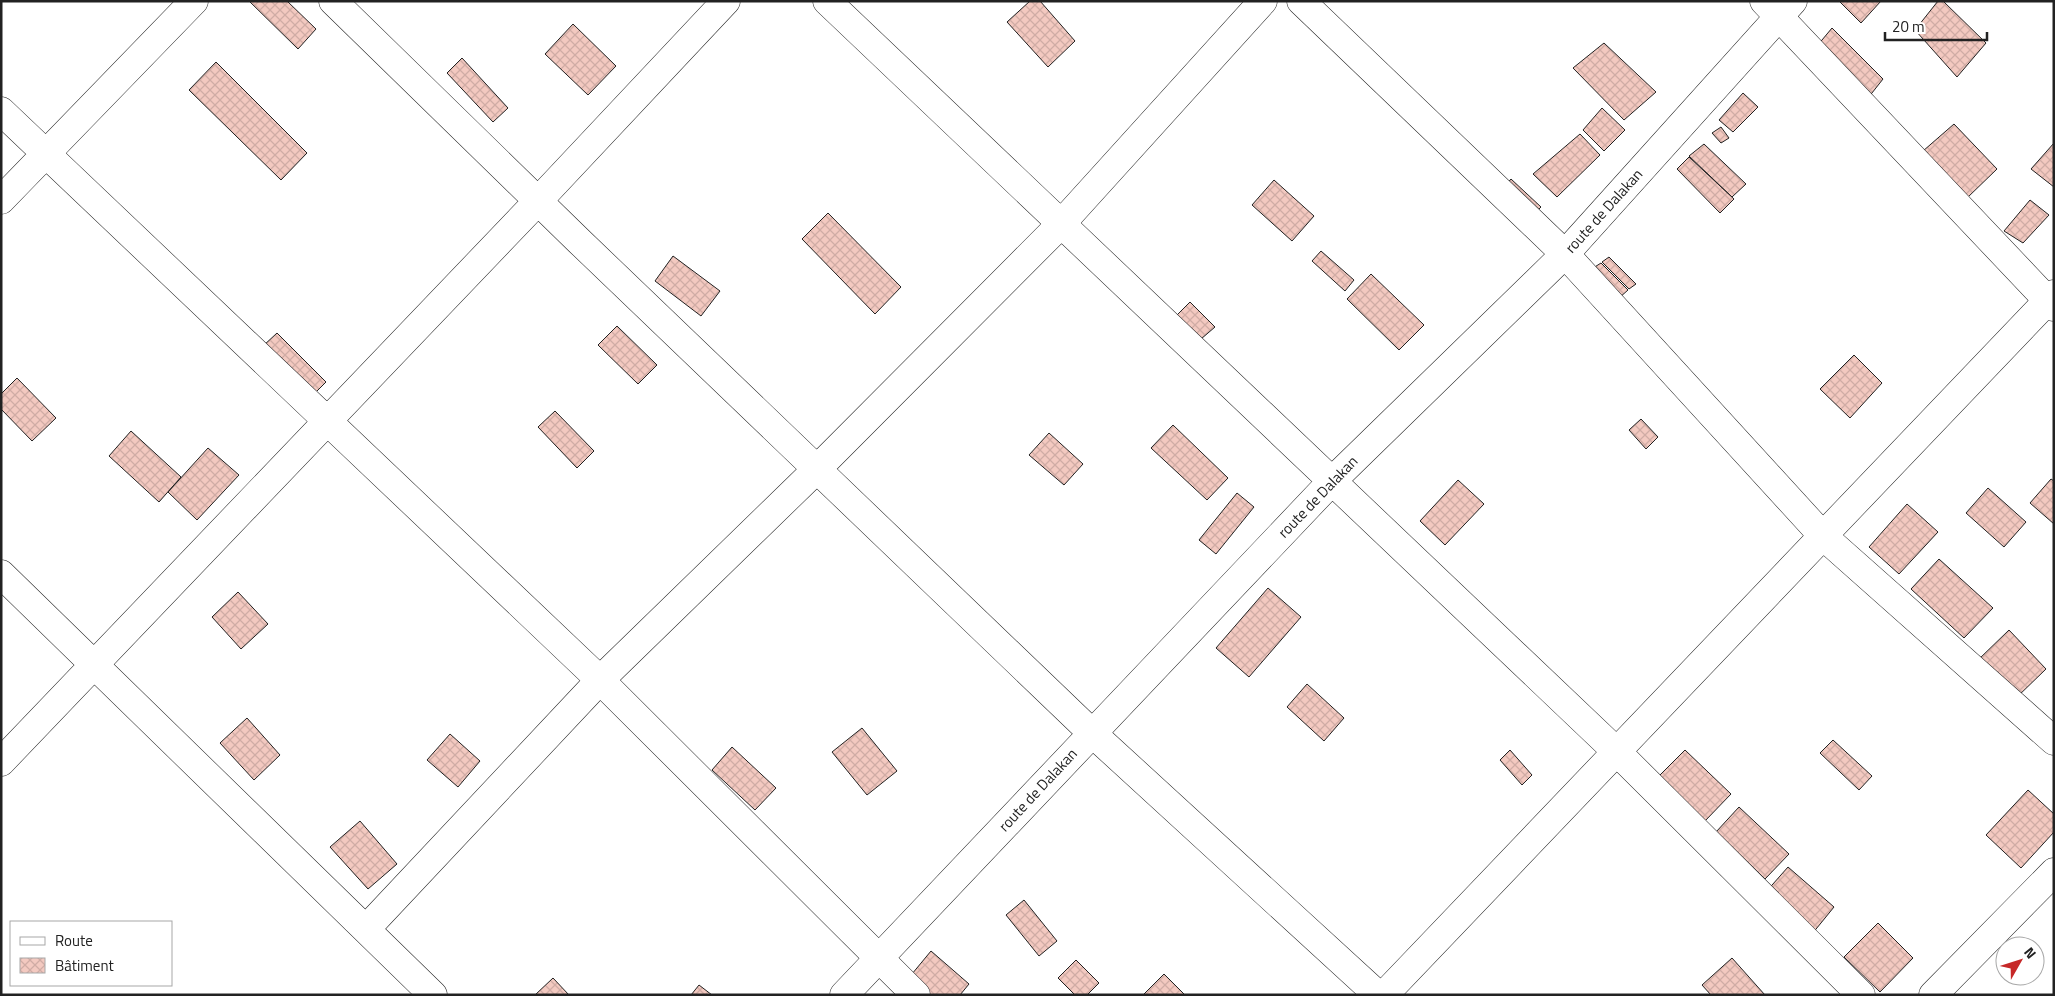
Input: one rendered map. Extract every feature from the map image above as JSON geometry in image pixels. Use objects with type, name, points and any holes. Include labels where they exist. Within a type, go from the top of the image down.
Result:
[{"type":"street","points":[[1,200],[194,1]]},
{"type":"street","points":[[333,1],[1092,733],[1378,995]]},
{"type":"street","points":[[1,762],[726,1]]},
{"type":"street","points":[[827,1],[1060,225],[1617,752],[1861,995]]},
{"type":"street","points":[[366,929],[600,680],[817,469],[1060,225],[1263,1]]},
{"type":"street","points":[[1301,1],[1565,254],[1823,536],[2054,741]]},
{"type":"street","points":[[1384,995],[1823,536],[2052,301],[1778,6]]},
{"type":"street","name":"route de Dalakan","points":[[844,995],[1332,481],[1565,254],[1778,6]]},
{"type":"street","points":[[1,110],[600,680],[916,995]]},
{"type":"street","points":[[1,574],[366,929],[419,990]]},
{"type":"street","points":[[1933,995],[2054,872]]},
{"type":"building","points":[[249,1],[287,1],[316,29],[298,49]]},
{"type":"building","points":[[1030,1],[1040,1],[1075,41],[1048,67],[1007,22]]},
{"type":"building","points":[[1839,1],[1881,1],[1861,23]]},
{"type":"building","points":[[1938,1],[1943,1],[1986,43],[1957,77],[1915,30]]},
{"type":"building","points":[[573,24],[616,66],[588,95],[545,54]]},
{"type":"building","points":[[1832,28],[1883,79],[1868,98],[1817,46]]},
{"type":"building","points":[[1604,43],[1656,92],[1624,120],[1573,68]]},
{"type":"building","points":[[462,58],[508,108],[493,122],[447,73]]},
{"type":"building","points":[[216,62],[307,153],[281,180],[189,90]]},
{"type":"building","points":[[1743,93],[1758,107],[1733,132],[1719,120]]},
{"type":"building","points":[[1602,108],[1625,130],[1604,151],[1583,130]]},
{"type":"building","points":[[1954,124],[1997,169],[1967,198],[1923,151]]},
{"type":"building","points":[[1721,127],[1729,138],[1721,143],[1712,133]]},
{"type":"building","points":[[1580,134],[1600,155],[1557,197],[1533,174]]},
{"type":"building","points":[[2054,143],[2054,187],[2031,169]]},
{"type":"building","points":[[1704,144],[1746,184],[1732,197],[1689,156]]},
{"type":"building","points":[[1689,157],[1734,199],[1720,213],[1677,169]]},
{"type":"building","points":[[1511,179],[1541,207],[1533,215],[1503,188]]},
{"type":"building","points":[[1274,180],[1314,216],[1292,241],[1252,205]]},
{"type":"building","points":[[2030,200],[2049,215],[2023,243],[2004,231]]},
{"type":"building","points":[[828,213],[901,287],[875,314],[802,239]]},
{"type":"building","points":[[1321,251],[1354,280],[1345,291],[1312,261]]},
{"type":"building","points":[[673,256],[720,291],[701,316],[655,281]]},
{"type":"building","points":[[1609,257],[1636,284],[1629,289],[1602,262]]},
{"type":"building","points":[[1601,263],[1628,290],[1619,298],[1590,270]]},
{"type":"building","points":[[1371,274],[1424,325],[1399,350],[1347,299]]},
{"type":"building","points":[[1190,302],[1215,327],[1201,339],[1177,315]]},
{"type":"building","points":[[617,326],[657,365],[638,384],[598,345]]},
{"type":"building","points":[[277,333],[326,382],[313,395],[263,346]]},
{"type":"building","points":[[1854,355],[1882,383],[1850,418],[1820,389]]},
{"type":"building","points":[[17,378],[56,418],[32,441],[1,409],[1,394]]},
{"type":"building","points":[[555,411],[594,451],[577,468],[538,427]]},
{"type":"building","points":[[1641,419],[1658,437],[1646,449],[1629,430]]},
{"type":"building","points":[[1173,425],[1228,478],[1207,500],[1151,448]]},
{"type":"building","points":[[131,431],[181,477],[159,502],[109,456]]},
{"type":"building","points":[[1049,433],[1083,464],[1064,485],[1029,455]]},
{"type":"building","points":[[208,448],[239,475],[197,520],[168,492]]},
{"type":"building","points":[[2051,479],[2054,481],[2054,524],[2030,503]]},
{"type":"building","points":[[1458,480],[1484,504],[1445,545],[1420,521]]},
{"type":"building","points":[[1988,488],[2026,522],[2004,547],[1966,513]]},
{"type":"building","points":[[1237,493],[1254,507],[1216,554],[1199,540]]},
{"type":"building","points":[[1907,504],[1938,532],[1899,574],[1869,547]]},
{"type":"building","points":[[1939,559],[1993,608],[1964,638],[1911,589]]},
{"type":"building","points":[[1268,588],[1301,617],[1249,677],[1216,648]]},
{"type":"building","points":[[238,592],[268,624],[241,649],[212,617]]},
{"type":"building","points":[[2009,630],[2046,669],[2015,699],[1978,660]]},
{"type":"building","points":[[1307,684],[1344,718],[1324,741],[1287,707]]},
{"type":"building","points":[[247,718],[280,755],[254,780],[220,743]]},
{"type":"building","points":[[862,728],[897,771],[867,795],[832,752]]},
{"type":"building","points":[[450,734],[480,761],[458,787],[427,760]]},
{"type":"building","points":[[1833,740],[1872,776],[1859,790],[1820,753]]},
{"type":"building","points":[[732,747],[776,788],[755,810],[712,770]]},
{"type":"building","points":[[1510,750],[1532,775],[1522,785],[1500,760]]},
{"type":"building","points":[[1685,750],[1731,794],[1704,822],[1658,777]]},
{"type":"building","points":[[2028,790],[2054,814],[2054,832],[2021,868],[1986,835]]},
{"type":"building","points":[[1739,807],[1789,854],[1765,879],[1716,832]]},
{"type":"building","points":[[360,821],[397,864],[368,889],[330,847]]},
{"type":"building","points":[[1788,867],[1834,907],[1812,934],[1765,893]]},
{"type":"building","points":[[1024,900],[1057,941],[1039,956],[1006,915]]},
{"type":"building","points":[[1878,923],[1913,958],[1880,992],[1844,957]]},
{"type":"building","points":[[931,951],[969,984],[960,995],[924,995],[907,980]]},
{"type":"building","points":[[1732,958],[1765,995],[1711,995],[1702,985]]},
{"type":"building","points":[[1076,960],[1099,983],[1087,995],[1075,995],[1058,978]]},
{"type":"building","points":[[1164,974],[1185,995],[1143,995]]},
{"type":"building","points":[[553,978],[569,995],[535,995]]},
{"type":"building","points":[[699,985],[712,995],[691,995]]}]
